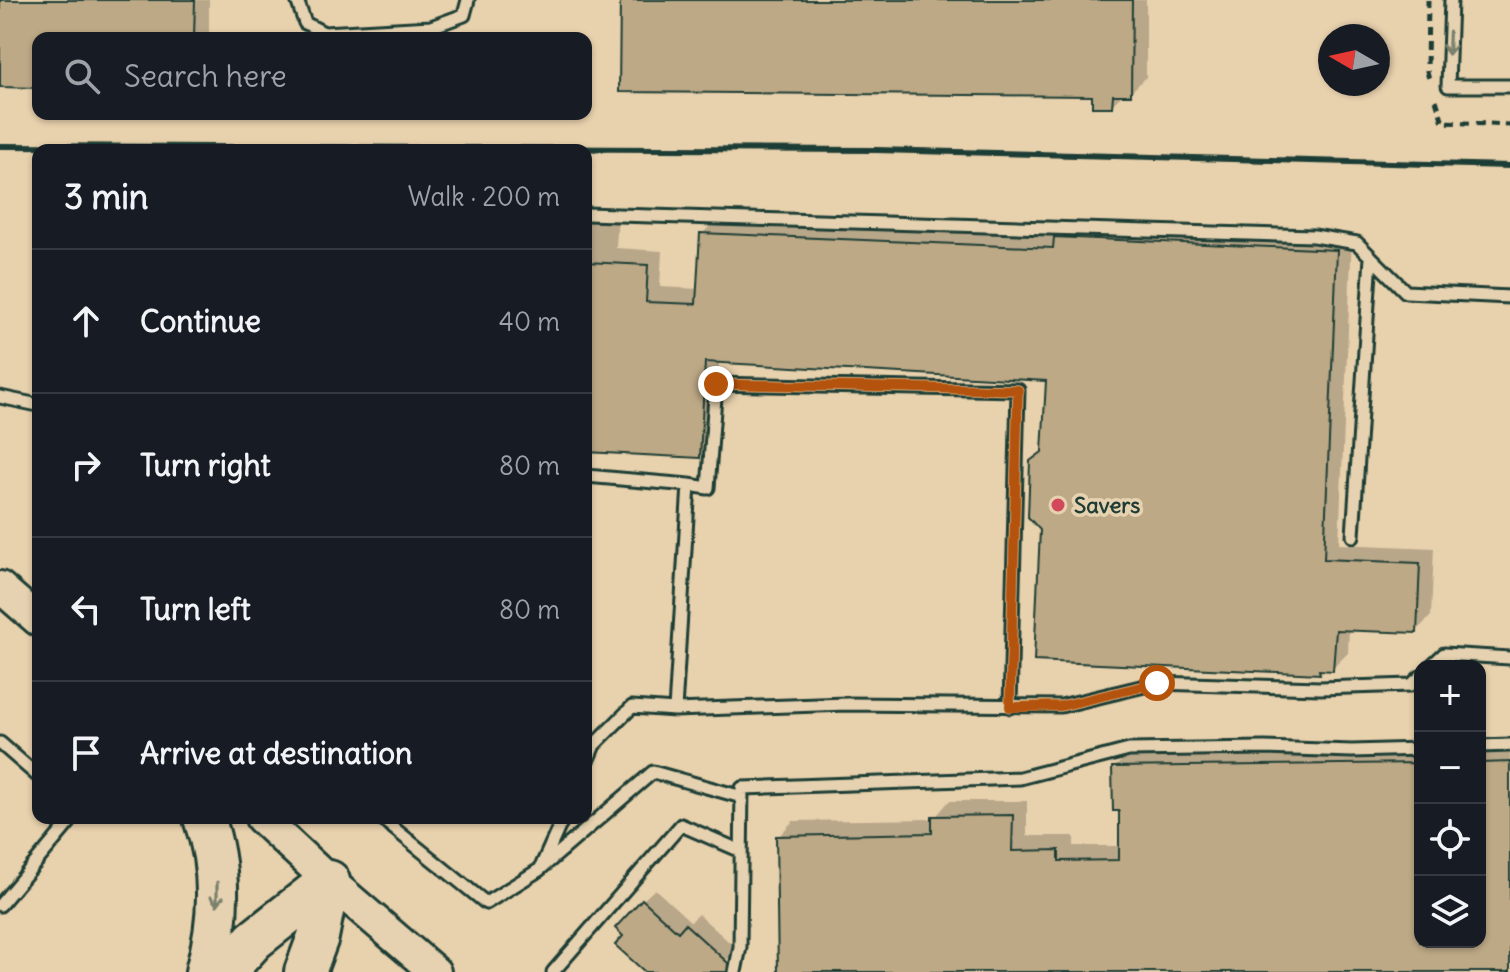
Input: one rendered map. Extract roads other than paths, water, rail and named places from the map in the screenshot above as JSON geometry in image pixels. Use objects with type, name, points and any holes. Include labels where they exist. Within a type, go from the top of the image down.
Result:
[{"type":"highway","points":[[206,824],[216,863],[218,888],[214,934],[206,972]]},
{"type":"highway","points":[[225,972],[254,940],[329,881]]},
{"type":"highway","points":[[305,972],[318,937],[329,881]]},
{"type":"main road","points":[[0,587],[32,615]]},
{"type":"main road","points":[[267,824],[435,972]]},
{"type":"lane","points":[[297,0],[305,23],[322,32]]},
{"type":"lane","points":[[342,32],[431,27],[464,15],[468,0]]},
{"type":"lane","points":[[1451,0],[1448,86],[1510,86]]},
{"type":"lane","points":[[592,214],[1314,236],[1357,243],[1406,292],[1510,297]]},
{"type":"lane","points":[[1353,536],[1371,257]]},
{"type":"lane","points":[[592,477],[708,488],[716,384],[1018,390],[1010,707]]},
{"type":"lane","points":[[0,397],[32,404]]},
{"type":"lane","points":[[675,710],[689,485]]},
{"type":"lane","points":[[1438,660],[1444,654],[1510,658]]},
{"type":"lane","points":[[592,750],[632,707],[675,710],[847,704],[1061,706],[1157,683],[1320,688],[1411,685],[1414,682]]},
{"type":"lane","points":[[0,743],[32,771]]},
{"type":"lane","points":[[1486,746],[1510,745]]},
{"type":"lane","points":[[735,972],[740,947],[742,788],[1020,778],[1129,750],[1414,749]]},
{"type":"lane","points":[[388,824],[486,903],[539,870],[653,772],[742,797]]},
{"type":"lane","points":[[0,905],[68,824]]},
{"type":"lane","points":[[539,870],[560,824]]},
{"type":"lane","points":[[553,972],[681,825],[741,851]]},
{"type":"railway","points":[[0,146],[32,146]]},
{"type":"railway","points":[[592,149],[876,150],[1510,166]]},
{"type":"place","name":"Savers","points":[[1058,505]]}]
